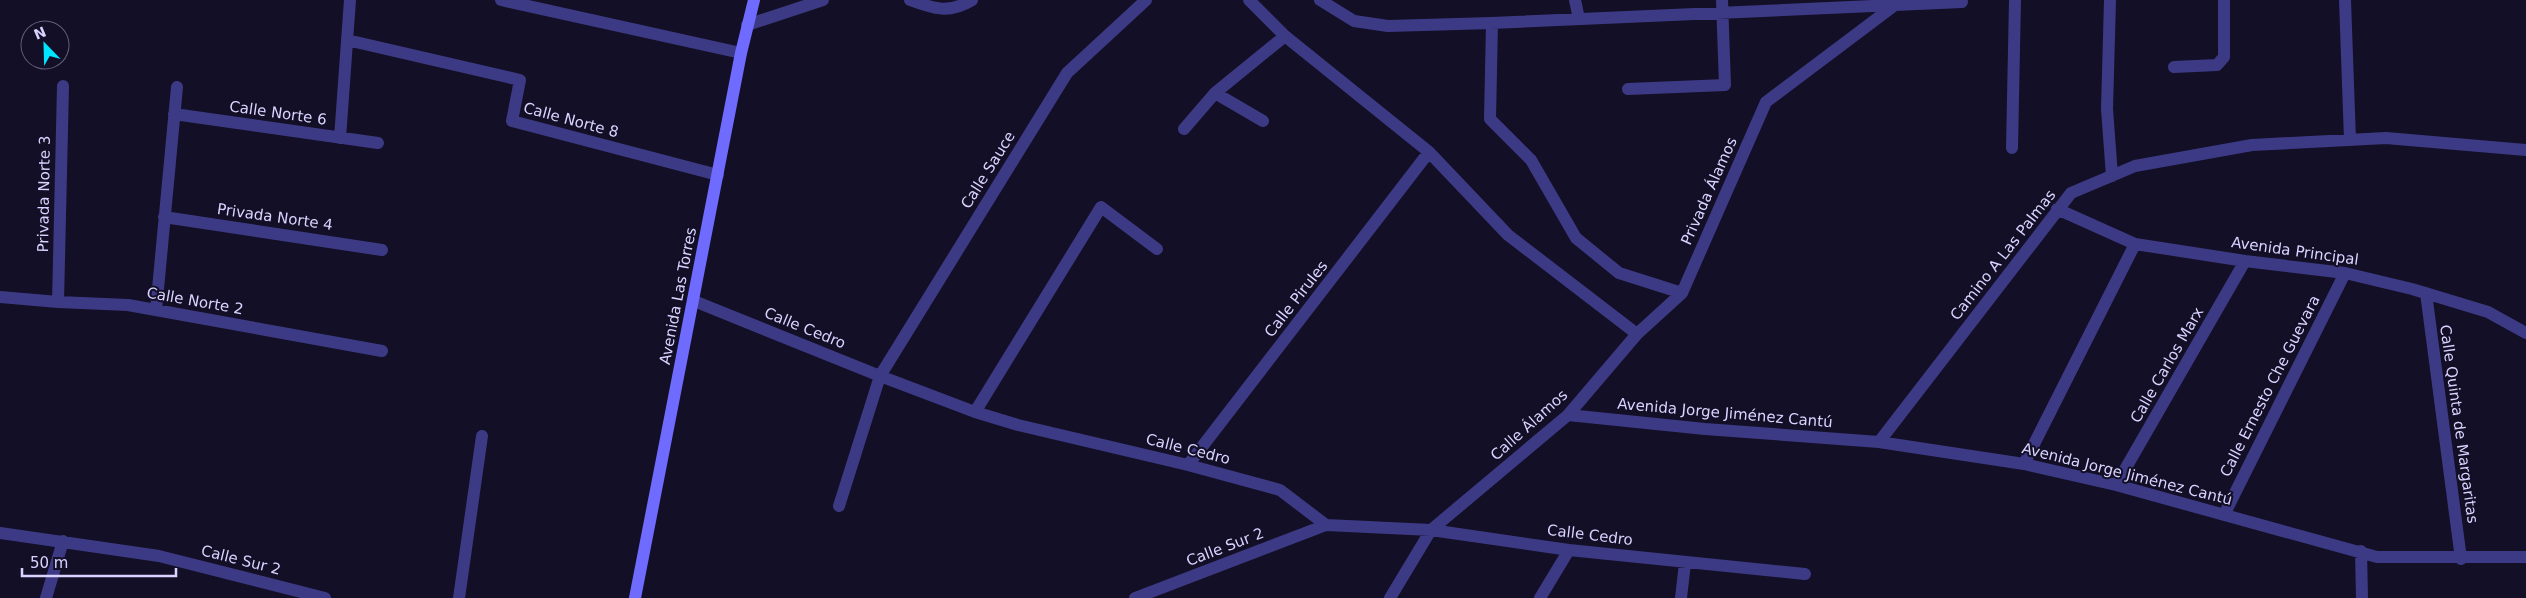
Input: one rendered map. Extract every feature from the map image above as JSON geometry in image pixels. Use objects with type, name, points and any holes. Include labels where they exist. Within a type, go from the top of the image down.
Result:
[{"type":"main road","name":"Avenida Las Torres","points":[[635,598],[741,53],[754,0]]},
{"type":"street","points":[[340,138],[350,0]]},
{"type":"street","points":[[501,0],[741,53]]},
{"type":"street","points":[[747,25],[823,0]]},
{"type":"street","points":[[910,0],[930,8],[953,9],[972,0]]},
{"type":"street","name":"Calle Sauce","points":[[839,506],[880,376],[1067,72],[1146,0]]},
{"type":"street","points":[[1249,0],[1285,36],[1429,152],[1508,235],[1637,334]]},
{"type":"street","points":[[1320,0],[1354,21],[1388,26],[1578,20],[1722,6],[1896,5],[1962,2]]},
{"type":"street","points":[[1575,0],[1578,20]]},
{"type":"street","points":[[2012,148],[2015,0]]},
{"type":"street","points":[[2110,0],[2107,110],[2112,176]]},
{"type":"street","points":[[2174,67],[2217,65],[2222,62],[2224,57],[2224,0]]},
{"type":"street","points":[[2345,0],[2350,140]]},
{"type":"street","name":"Privada Álamos","points":[[1682,293],[1766,102],[1896,5]]},
{"type":"street","points":[[1628,89],[1725,85],[1722,6]]},
{"type":"street","points":[[1492,23],[1490,119],[1531,160],[1576,238],[1618,273],[1682,293]]},
{"type":"street","points":[[1184,129],[1215,93],[1285,36]]},
{"type":"street","name":"Calle Norte 8","points":[[347,40],[520,80],[512,121],[718,175]]},
{"type":"street","name":"Privada Norte 3","points":[[58,302],[63,86]]},
{"type":"street","points":[[156,310],[177,87]]},
{"type":"street","points":[[1215,93],[1263,121]]},
{"type":"street","name":"Calle Norte 6","points":[[174,114],[378,143]]},
{"type":"street","name":"Camino A Las Palmas","points":[[1879,442],[2071,193],[2135,166],[2252,145],[2386,138],[2526,150]]},
{"type":"street","name":"Calle Pirules","points":[[1188,465],[1429,152]]},
{"type":"street","points":[[975,412],[1101,207],[1157,250]]},
{"type":"street","name":"Avenida Principal","points":[[2057,209],[2135,244],[2245,261],[2345,273],[2426,293],[2488,312],[2526,333]]},
{"type":"street","name":"Privada Norte 4","points":[[164,217],[382,250]]},
{"type":"street","points":[[2024,464],[2135,244]]},
{"type":"street","name":"Calle Carlos Marx","points":[[2116,485],[2245,261]]},
{"type":"street","name":"Calle Ernesto Che Guevara","points":[[2224,514],[2345,273]]},
{"type":"street","name":"Calle Álamos","points":[[1390,598],[1431,530],[1568,416],[1637,334],[1682,293]]},
{"type":"street","name":"Calle Quinta de Margaritas","points":[[2426,293],[2461,559]]},
{"type":"street","name":"Calle Norte 2","points":[[0,297],[128,305],[382,351]]},
{"type":"street","name":"Calle Cedro","points":[[694,301],[975,412],[1018,425],[1188,465],[1280,490],[1326,525],[1431,530],[1569,550],[1805,574]]},
{"type":"street","name":"Avenida Jorge Jiménez Cantú","points":[[1568,416],[1705,429],[1879,442],[2024,464],[2116,485],[2378,557],[2526,558]]},
{"type":"street","points":[[459,598],[482,436]]},
{"type":"street","name":"Calle Sur 2","points":[[1135,598],[1159,594],[1326,525]]},
{"type":"street","name":"Calle Sur 2","points":[[0,533],[159,556],[325,598]]},
{"type":"street","points":[[46,598],[63,541]]},
{"type":"street","points":[[1540,598],[1569,550]]},
{"type":"street","points":[[2361,551],[2362,598]]},
{"type":"street","points":[[1681,598],[1685,563]]}]
